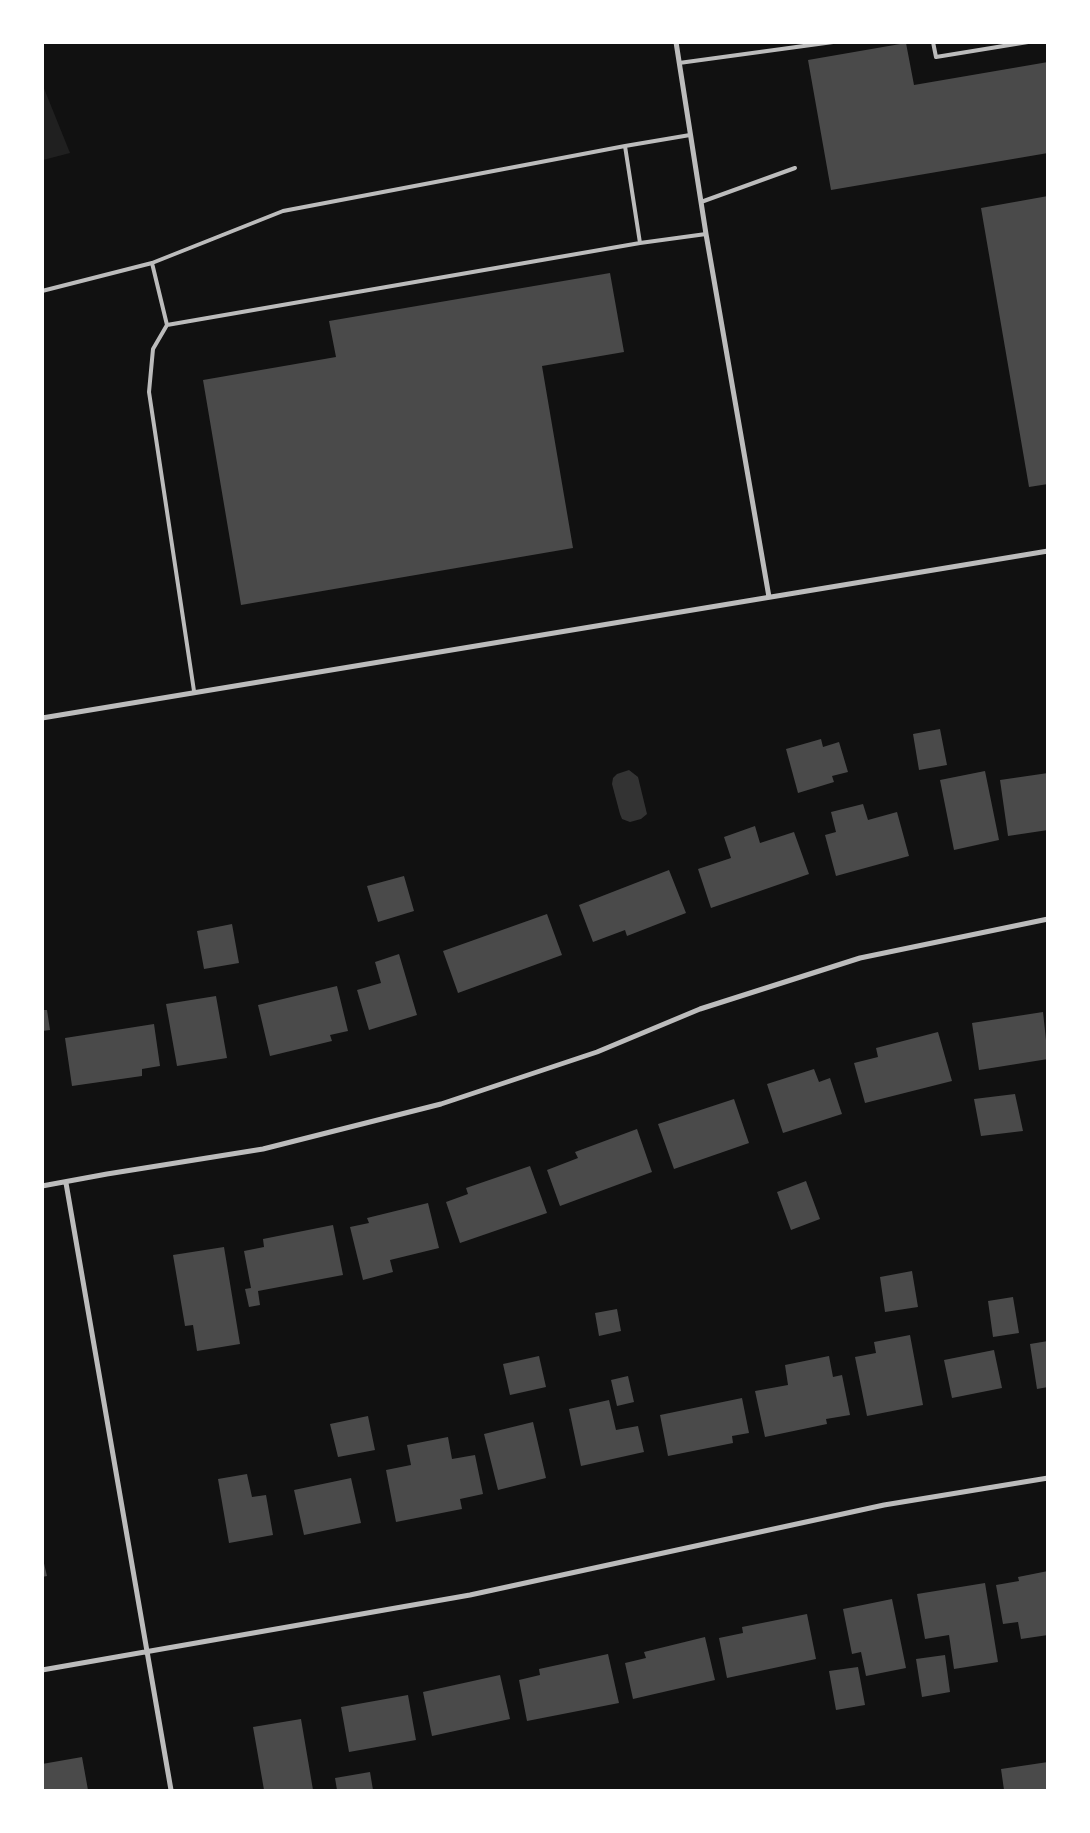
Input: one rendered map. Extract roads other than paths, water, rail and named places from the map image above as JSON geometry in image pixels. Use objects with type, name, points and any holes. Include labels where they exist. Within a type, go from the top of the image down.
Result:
[{"type":"street","points":[[676,42],[706,234],[769,597]]},
{"type":"street","points":[[42,718],[194,691],[1048,550]]},
{"type":"street","points":[[42,1186],[263,1149],[441,1104],[597,1052],[700,1009],[860,958],[1048,920]]},
{"type":"street","points":[[66,1182],[171,1790]]},
{"type":"street","points":[[42,1670],[470,1595],[884,1505],[1048,1478]]},
{"type":"lane","points":[[679,63],[833,42]]},
{"type":"lane","points":[[934,42],[936,57],[1028,42]]},
{"type":"lane","points":[[42,291],[152,263],[283,211],[690,135]]},
{"type":"lane","points":[[625,146],[640,243]]},
{"type":"lane","points":[[701,202],[795,168]]},
{"type":"lane","points":[[167,325],[640,243],[706,234]]},
{"type":"lane","points":[[152,263],[167,325],[152,349],[149,392],[194,691]]}]
